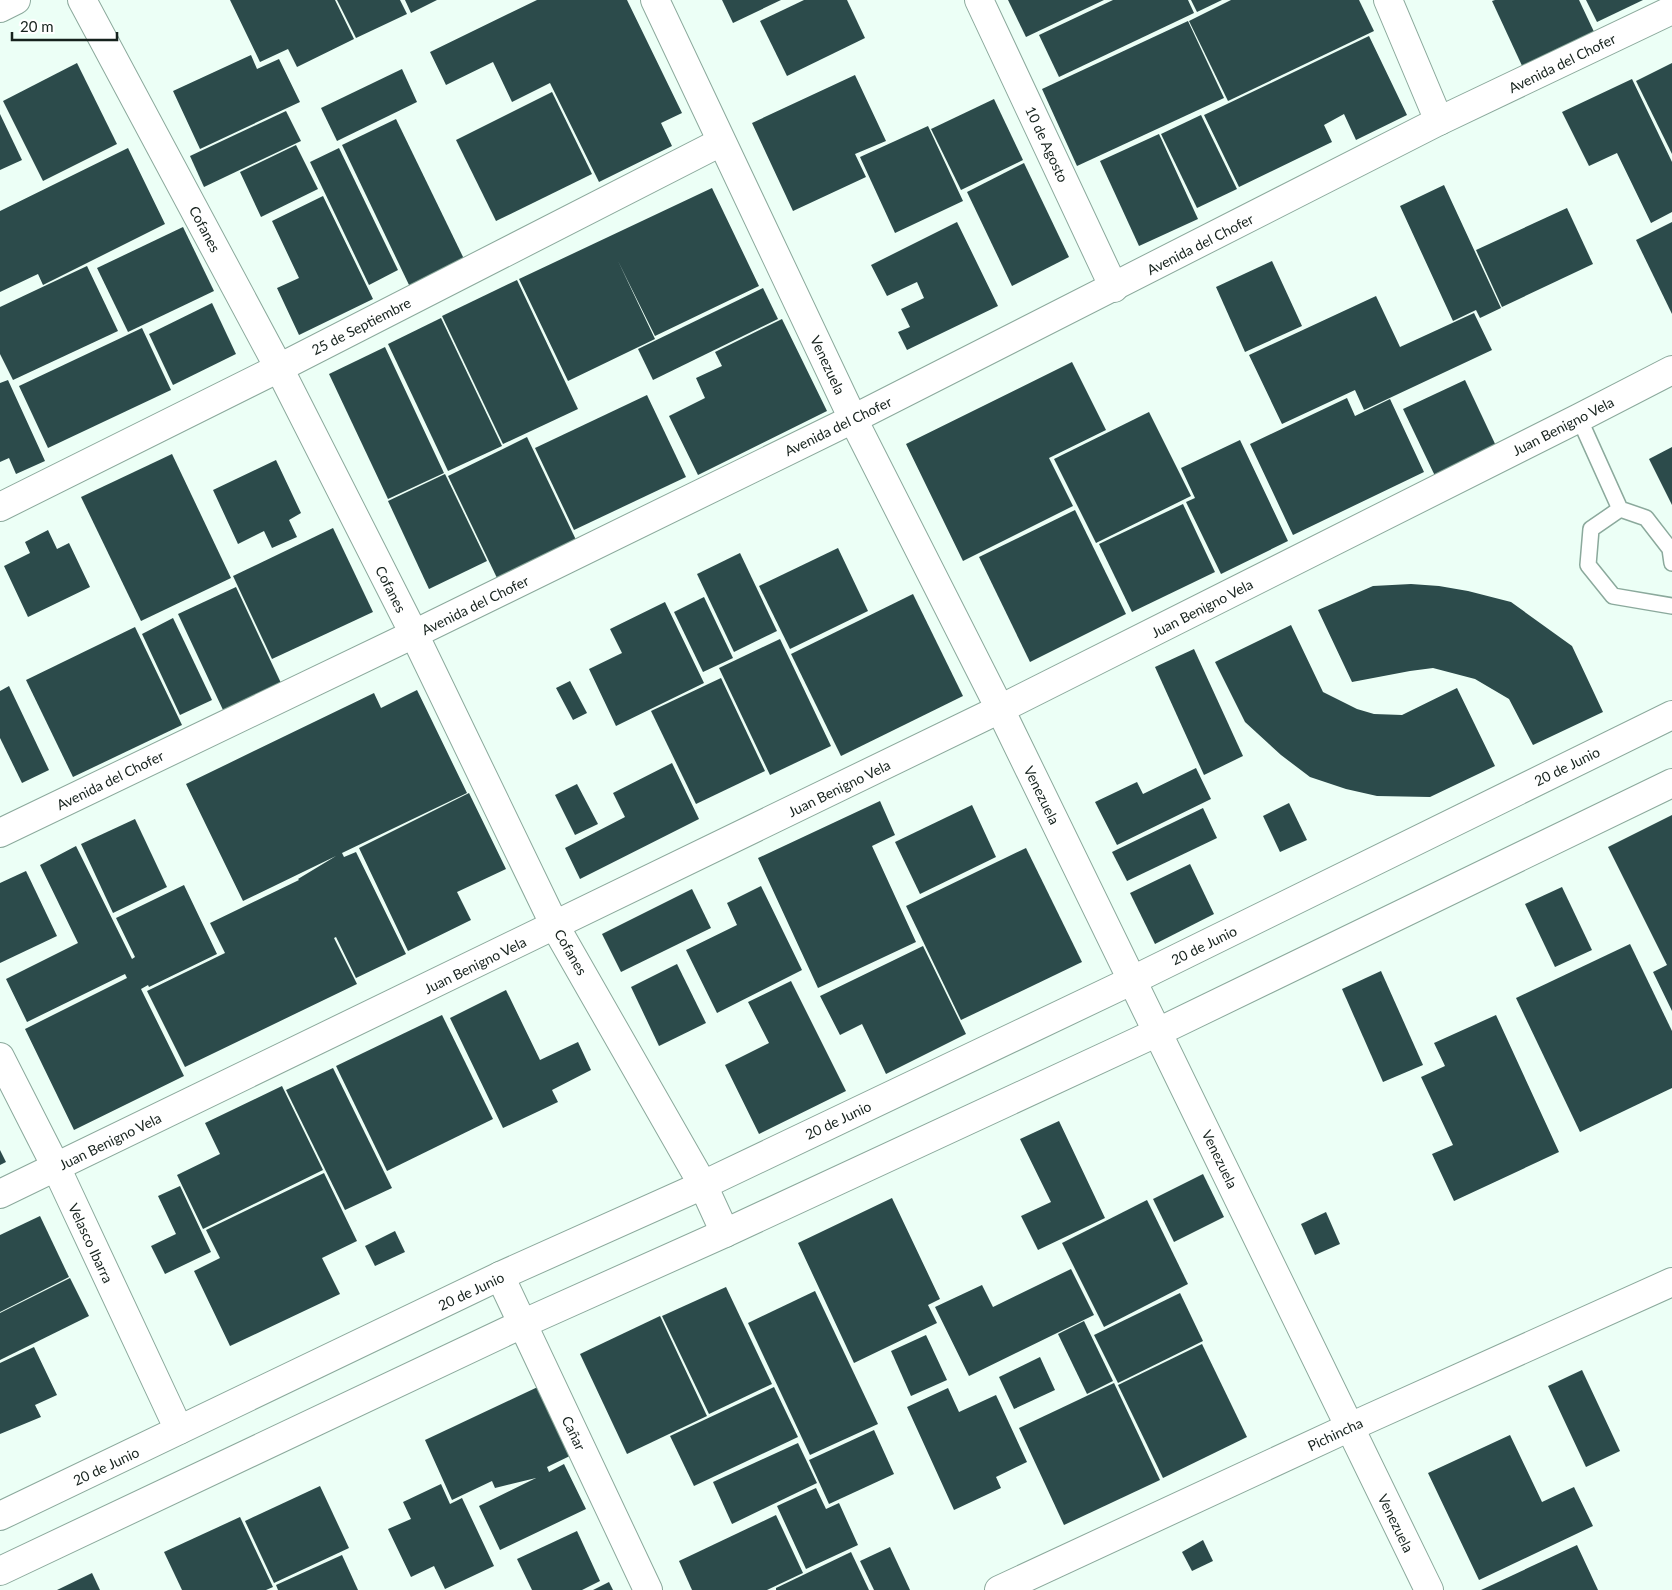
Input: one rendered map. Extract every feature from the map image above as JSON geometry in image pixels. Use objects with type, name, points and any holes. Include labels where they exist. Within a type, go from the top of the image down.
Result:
[{"type":"street","points":[[0,8],[16,0]]},
{"type":"street","name":"Cofanes","points":[[82,0],[279,368],[414,634],[555,926],[703,1185],[725,1233]]},
{"type":"street","name":"Venezuela","points":[[655,0],[853,419],[1000,709],[1429,1590]]},
{"type":"street","name":"10 de Agosto","points":[[979,0],[1114,288]]},
{"type":"street","points":[[1388,0],[1439,122]]},
{"type":"street","name":"Avenida del Chofer","points":[[0,833],[414,634],[853,419],[1439,122],[1672,10]]},
{"type":"street","name":"25 de Septiembre","points":[[0,506],[279,368],[721,142]]},
{"type":"street","name":"Juan Benigno Vela","points":[[0,1194],[1000,709],[1672,370]]},
{"type":"street","name":"20 de Junio","points":[[0,1516],[500,1276],[703,1185],[1133,980],[1672,714]]},
{"type":"street","points":[[0,1571],[522,1324],[725,1233],[1158,1032],[1672,783]]},
{"type":"street","name":"Velasco Ibarra","points":[[0,1057],[56,1167],[179,1430]]},
{"type":"street","name":"Cañar","points":[[500,1276],[648,1590]]},
{"type":"street","name":"Pichincha","points":[[999,1590],[1350,1427],[1672,1282]]},
{"type":"lane","points":[[1579,418],[1620,509],[1646,518],[1670,549],[1672,563]]},
{"type":"lane","points":[[1620,509],[1591,529],[1588,565],[1613,596],[1672,606]]},
{"type":"building","points":[[230,0],[335,0],[354,39],[297,67],[288,49],[260,62]]},
{"type":"building","points":[[337,0],[400,0],[407,14],[356,38]]},
{"type":"building","points":[[405,0],[437,0],[411,13]]},
{"type":"building","points":[[537,0],[627,0],[682,113],[661,123],[672,146],[599,182],[550,83],[512,102],[493,62],[446,85],[430,52]]},
{"type":"building","points":[[722,0],[781,0],[733,23]]},
{"type":"building","points":[[804,0],[847,0],[865,38],[787,76],[760,21]]},
{"type":"building","points":[[1008,0],[1104,0],[1026,37]]},
{"type":"building","points":[[1113,0],[1188,0],[1194,13],[1059,77],[1039,35]]},
{"type":"building","points":[[1191,0],[1222,0],[1197,12]]},
{"type":"building","points":[[1231,0],[1359,0],[1374,31],[1228,101],[1189,21]]},
{"type":"building","points":[[1579,0],[1596,36],[1524,70],[1492,1]]},
{"type":"building","points":[[1586,0],[1643,0],[1597,22]]},
{"type":"building","points":[[1188,21],[1224,98],[1077,166],[1042,89]]},
{"type":"building","points":[[1369,36],[1407,115],[1356,140],[1344,114],[1324,125],[1332,142],[1239,187],[1204,115]]},
{"type":"building","points":[[251,55],[257,69],[279,59],[300,102],[200,149],[173,91]]},
{"type":"building","points":[[77,63],[117,144],[43,181],[3,101]]},
{"type":"building","points":[[1672,63],[1672,154],[1636,81]]},
{"type":"building","points":[[402,69],[417,102],[337,141],[321,108]]},
{"type":"building","points":[[855,75],[886,141],[855,154],[866,177],[793,211],[752,123]]},
{"type":"building","points":[[1632,79],[1672,162],[1672,212],[1651,223],[1617,153],[1589,166],[1562,112]]},
{"type":"building","points":[[552,92],[592,174],[496,221],[456,140]]},
{"type":"building","points":[[994,99],[1023,160],[961,190],[931,129]]},
{"type":"building","points":[[286,111],[301,141],[204,187],[190,156]]},
{"type":"building","points":[[0,114],[22,160],[0,170]]},
{"type":"building","points":[[1201,115],[1237,189],[1197,208],[1161,134]]},
{"type":"building","points":[[396,119],[465,261],[410,287],[342,145]]},
{"type":"building","points":[[928,126],[963,201],[895,233],[860,157]]},
{"type":"building","points":[[1159,134],[1198,219],[1139,246],[1100,161]]},
{"type":"building","points":[[296,145],[318,189],[261,217],[240,172]]},
{"type":"building","points":[[128,148],[165,224],[43,285],[38,274],[0,292],[0,211]]},
{"type":"building","points":[[339,148],[398,270],[369,285],[310,162]]},
{"type":"building","points":[[1024,163],[1069,257],[1012,286],[967,192]]},
{"type":"building","points":[[1444,185],[1501,308],[1480,318],[1476,310],[1453,321],[1400,206]]},
{"type":"building","points":[[712,188],[759,286],[655,336],[618,261],[655,339],[568,381],[519,279]]},
{"type":"building","points":[[323,196],[373,299],[299,335],[277,288],[299,278],[272,221]]},
{"type":"building","points":[[1567,208],[1593,264],[1502,307],[1476,250]]},
{"type":"building","points":[[957,222],[998,306],[907,350],[898,332],[910,327],[901,309],[924,298],[917,282],[887,296],[871,265]]},
{"type":"building","points":[[1672,222],[1672,314],[1636,240]]},
{"type":"building","points":[[183,227],[214,291],[128,332],[97,268]]},
{"type":"building","points":[[1272,261],[1302,326],[1245,352],[1216,287]]},
{"type":"building","points":[[87,266],[118,331],[13,380],[0,354],[0,307]]},
{"type":"building","points":[[517,280],[578,409],[503,444],[442,316]]},
{"type":"building","points":[[763,288],[778,319],[653,380],[638,349]]},
{"type":"building","points":[[1376,296],[1400,347],[1474,313],[1492,350],[1364,410],[1355,390],[1282,424],[1249,355]]},
{"type":"building","points":[[212,303],[236,354],[173,385],[149,334]]},
{"type":"building","points":[[441,318],[502,446],[448,471],[388,344]]},
{"type":"building","points":[[782,319],[827,411],[698,475],[669,416],[705,398],[696,378],[722,366],[715,352]]},
{"type":"building","points":[[142,328],[171,390],[48,448],[19,386]]},
{"type":"building","points":[[385,347],[444,473],[388,499],[329,374]]},
{"type":"building","points":[[1072,362],[1106,430],[1049,458],[1073,506],[963,561],[906,444]]},
{"type":"building","points":[[8,380],[45,461],[16,474],[9,458],[0,462],[0,383]]},
{"type":"building","points":[[1465,380],[1497,448],[1436,478],[1403,409]]},
{"type":"building","points":[[647,395],[686,477],[574,530],[535,448]]},
{"type":"building","points":[[1347,398],[1355,416],[1390,399],[1424,472],[1293,535],[1250,444]]},
{"type":"building","points":[[1149,412],[1191,496],[1096,543],[1054,459]]},
{"type":"building","points":[[527,437],[577,542],[498,580],[448,476]]},
{"type":"building","points":[[1240,440],[1288,541],[1221,574],[1186,502],[1195,498],[1181,468]]},
{"type":"building","points":[[1672,447],[1672,505],[1649,459]]},
{"type":"building","points":[[172,454],[231,578],[141,621],[81,497]]},
{"type":"building","points":[[276,460],[301,513],[289,520],[297,537],[272,548],[264,531],[238,544],[213,490]]},
{"type":"building","points":[[445,474],[487,561],[429,589],[388,501]]},
{"type":"building","points":[[1183,504],[1215,572],[1132,612],[1099,544]]},
{"type":"building","points":[[1075,510],[1126,614],[1030,662],[979,557]]},
{"type":"building","points":[[333,528],[373,612],[272,659],[233,576]]},
{"type":"building","points":[[48,530],[57,549],[69,543],[90,587],[28,617],[4,566],[30,553],[25,542]]},
{"type":"building","points":[[838,548],[868,611],[790,649],[759,586]]},
{"type":"building","points":[[740,553],[777,631],[734,652],[697,574]]},
{"type":"building","points":[[1411,584],[1468,591],[1511,602],[1572,646],[1603,712],[1533,745],[1509,699],[1475,679],[1433,668],[1352,682],[1318,610],[1373,586]]},
{"type":"building","points":[[236,587],[281,683],[223,710],[178,614]]},
{"type":"building","points":[[913,594],[963,696],[841,756],[791,654]]},
{"type":"building","points":[[704,597],[733,658],[703,672],[674,612]]},
{"type":"building","points":[[665,602],[704,683],[616,726],[589,669],[622,653],[610,629]]},
{"type":"building","points":[[173,618],[212,700],[180,715],[142,634]]},
{"type":"building","points":[[1291,625],[1323,692],[1357,709],[1374,714],[1402,715],[1457,688],[1495,766],[1430,797],[1377,796],[1346,789],[1310,777],[1281,755],[1245,722],[1215,662]]},
{"type":"building","points":[[135,627],[182,725],[73,777],[26,680]]},
{"type":"building","points":[[780,639],[831,746],[770,775],[719,668]]},
{"type":"building","points":[[1194,649],[1243,756],[1204,775],[1155,667]]},
{"type":"building","points":[[721,678],[765,771],[696,804],[651,711]]},
{"type":"building","points":[[570,681],[587,713],[573,720],[556,688]]},
{"type":"building","points":[[9,686],[49,770],[22,783],[0,738],[0,691]]},
{"type":"building","points":[[417,690],[467,793],[342,853],[344,857],[356,852],[406,954],[356,978],[336,937],[334,938],[357,984],[185,1067],[147,991],[225,953],[210,923],[299,880],[336,856],[243,901],[186,784],[374,693],[381,708]]},
{"type":"building","points":[[672,763],[699,819],[580,879],[565,848],[625,817],[613,793]]},
{"type":"building","points":[[1196,768],[1211,799],[1117,845],[1095,802],[1137,782],[1143,794]]},
{"type":"building","points":[[577,784],[598,824],[575,835],[555,795]]},
{"type":"building","points":[[469,793],[506,869],[457,892],[471,920],[408,951],[359,848]]},
{"type":"building","points":[[880,801],[895,835],[872,846],[916,942],[818,988],[758,858]]},
{"type":"building","points":[[1289,803],[1307,840],[1280,852],[1263,816]]},
{"type":"building","points":[[972,805],[996,857],[920,894],[895,842]]},
{"type":"building","points":[[1203,808],[1217,838],[1127,881],[1112,852]]},
{"type":"building","points":[[1672,815],[1672,1011],[1653,972],[1667,965],[1608,847]]},
{"type":"building","points":[[135,819],[167,887],[113,913],[81,844]]},
{"type":"building","points":[[76,846],[132,959],[135,957],[116,918],[184,885],[217,954],[149,987],[148,985],[141,989],[184,1076],[74,1130],[25,1029],[127,978],[125,974],[27,1022],[6,979],[78,943],[40,865]]},
{"type":"building","points":[[1026,848],[1082,962],[961,1020],[906,906]]},
{"type":"building","points":[[1190,864],[1214,914],[1155,944],[1130,893]]},
{"type":"building","points":[[26,871],[57,936],[0,963],[0,883]]},
{"type":"building","points":[[761,886],[802,970],[717,1013],[686,950],[737,925],[727,903]]},
{"type":"building","points":[[1562,887],[1592,950],[1555,967],[1525,904]]},
{"type":"building","points":[[692,889],[711,928],[621,972],[602,934]]},
{"type":"building","points":[[1630,944],[1672,1031],[1672,1088],[1580,1132],[1516,998]]},
{"type":"building","points":[[923,946],[966,1034],[886,1074],[862,1024],[840,1035],[820,996]]},
{"type":"building","points":[[677,964],[706,1023],[659,1046],[631,987]]},
{"type":"building","points":[[1381,971],[1423,1065],[1383,1082],[1342,989]]},
{"type":"building","points":[[791,981],[846,1091],[759,1134],[725,1065],[769,1043],[748,1002]]},
{"type":"building","points":[[506,990],[540,1060],[578,1042],[591,1070],[552,1090],[558,1102],[503,1128],[450,1018]]},
{"type":"building","points":[[442,1015],[493,1119],[387,1171],[336,1066]]},
{"type":"building","points":[[1496,1015],[1559,1152],[1454,1201],[1432,1154],[1453,1145],[1421,1077],[1445,1066],[1434,1043]]},
{"type":"building","points":[[333,1068],[392,1188],[345,1210],[286,1090]]},
{"type":"building","points":[[282,1086],[323,1170],[203,1229],[177,1175],[220,1154],[205,1123]]},
{"type":"building","points":[[1059,1121],[1105,1218],[1038,1250],[1021,1216],[1051,1202],[1020,1139]]},
{"type":"building","points":[[0,1150],[6,1162],[0,1165]]},
{"type":"building","points":[[324,1173],[357,1241],[322,1258],[340,1294],[230,1346],[194,1271],[220,1258],[206,1230]]},
{"type":"building","points":[[1203,1174],[1224,1217],[1174,1242],[1153,1199]]},
{"type":"building","points":[[180,1186],[211,1252],[165,1274],[151,1246],[176,1234],[158,1196]]},
{"type":"building","points":[[892,1198],[940,1299],[928,1305],[937,1323],[854,1363],[798,1243]]},
{"type":"building","points":[[1147,1200],[1188,1284],[1104,1327],[1062,1243]]},
{"type":"building","points":[[1326,1212],[1340,1244],[1315,1255],[1301,1224]]},
{"type":"building","points":[[40,1216],[69,1277],[0,1312],[0,1235]]},
{"type":"building","points":[[395,1231],[405,1252],[375,1266],[365,1246]]},
{"type":"building","points":[[1071,1269],[1094,1315],[969,1376],[935,1307],[982,1285],[993,1307]]},
{"type":"building","points":[[70,1278],[89,1316],[0,1360],[0,1313]]},
{"type":"building","points":[[726,1287],[772,1384],[709,1414],[662,1316]]},
{"type":"building","points":[[815,1291],[878,1424],[810,1455],[748,1323]]},
{"type":"building","points":[[1180,1293],[1203,1341],[1118,1383],[1094,1335]]},
{"type":"building","points":[[660,1316],[707,1416],[627,1454],[580,1354]]},
{"type":"building","points":[[1084,1321],[1113,1381],[1087,1394],[1058,1334]]},
{"type":"building","points":[[926,1335],[947,1380],[911,1396],[891,1351]]},
{"type":"building","points":[[1202,1344],[1247,1437],[1163,1478],[1118,1385]]},
{"type":"building","points":[[34,1347],[57,1395],[35,1405],[41,1417],[0,1434],[0,1363]]},
{"type":"building","points":[[1040,1357],[1055,1390],[1014,1409],[999,1377]]},
{"type":"building","points":[[1582,1370],[1620,1451],[1586,1467],[1548,1386]]},
{"type":"building","points":[[1114,1383],[1160,1480],[1064,1525],[1019,1428]]},
{"type":"building","points":[[542,1385],[574,1454],[547,1467],[549,1472],[564,1464],[586,1509],[500,1550],[479,1506],[536,1478],[495,1488],[492,1481],[452,1500],[425,1440]]},
{"type":"building","points":[[774,1387],[798,1437],[694,1486],[670,1436]]},
{"type":"building","points":[[948,1388],[959,1412],[996,1395],[1027,1462],[996,1477],[1001,1488],[954,1510],[907,1407]]},
{"type":"building","points":[[874,1430],[894,1474],[829,1504],[809,1460]]},
{"type":"building","points":[[1510,1435],[1542,1502],[1574,1487],[1593,1526],[1479,1580],[1428,1473]]},
{"type":"building","points":[[798,1443],[817,1483],[732,1524],[713,1482]]},
{"type":"building","points":[[441,1484],[450,1504],[462,1498],[494,1566],[445,1589],[434,1566],[411,1577],[388,1529],[411,1519],[403,1502]]},
{"type":"building","points":[[320,1486],[349,1548],[274,1583],[245,1521]]},
{"type":"building","points":[[816,1488],[826,1509],[839,1503],[858,1545],[806,1569],[777,1506]]},
{"type":"building","points":[[776,1515],[803,1573],[767,1590],[692,1590],[679,1561]]},
{"type":"building","points":[[240,1517],[273,1587],[266,1590],[182,1590],[164,1552]]},
{"type":"building","points":[[577,1531],[600,1581],[582,1590],[532,1590],[517,1559]]},
{"type":"building","points":[[1203,1540],[1213,1561],[1192,1571],[1182,1552]]},
{"type":"building","points":[[1577,1545],[1598,1590],[1481,1590]]},
{"type":"building","points":[[890,1547],[910,1590],[874,1590],[860,1561]]},
{"type":"building","points":[[851,1552],[869,1590],[776,1590],[776,1588]]},
{"type":"building","points":[[342,1555],[358,1590],[278,1590],[276,1585]]},
{"type":"building","points":[[92,1573],[100,1590],[57,1590]]},
{"type":"building","points":[[609,1582],[613,1590],[593,1590]]}]
